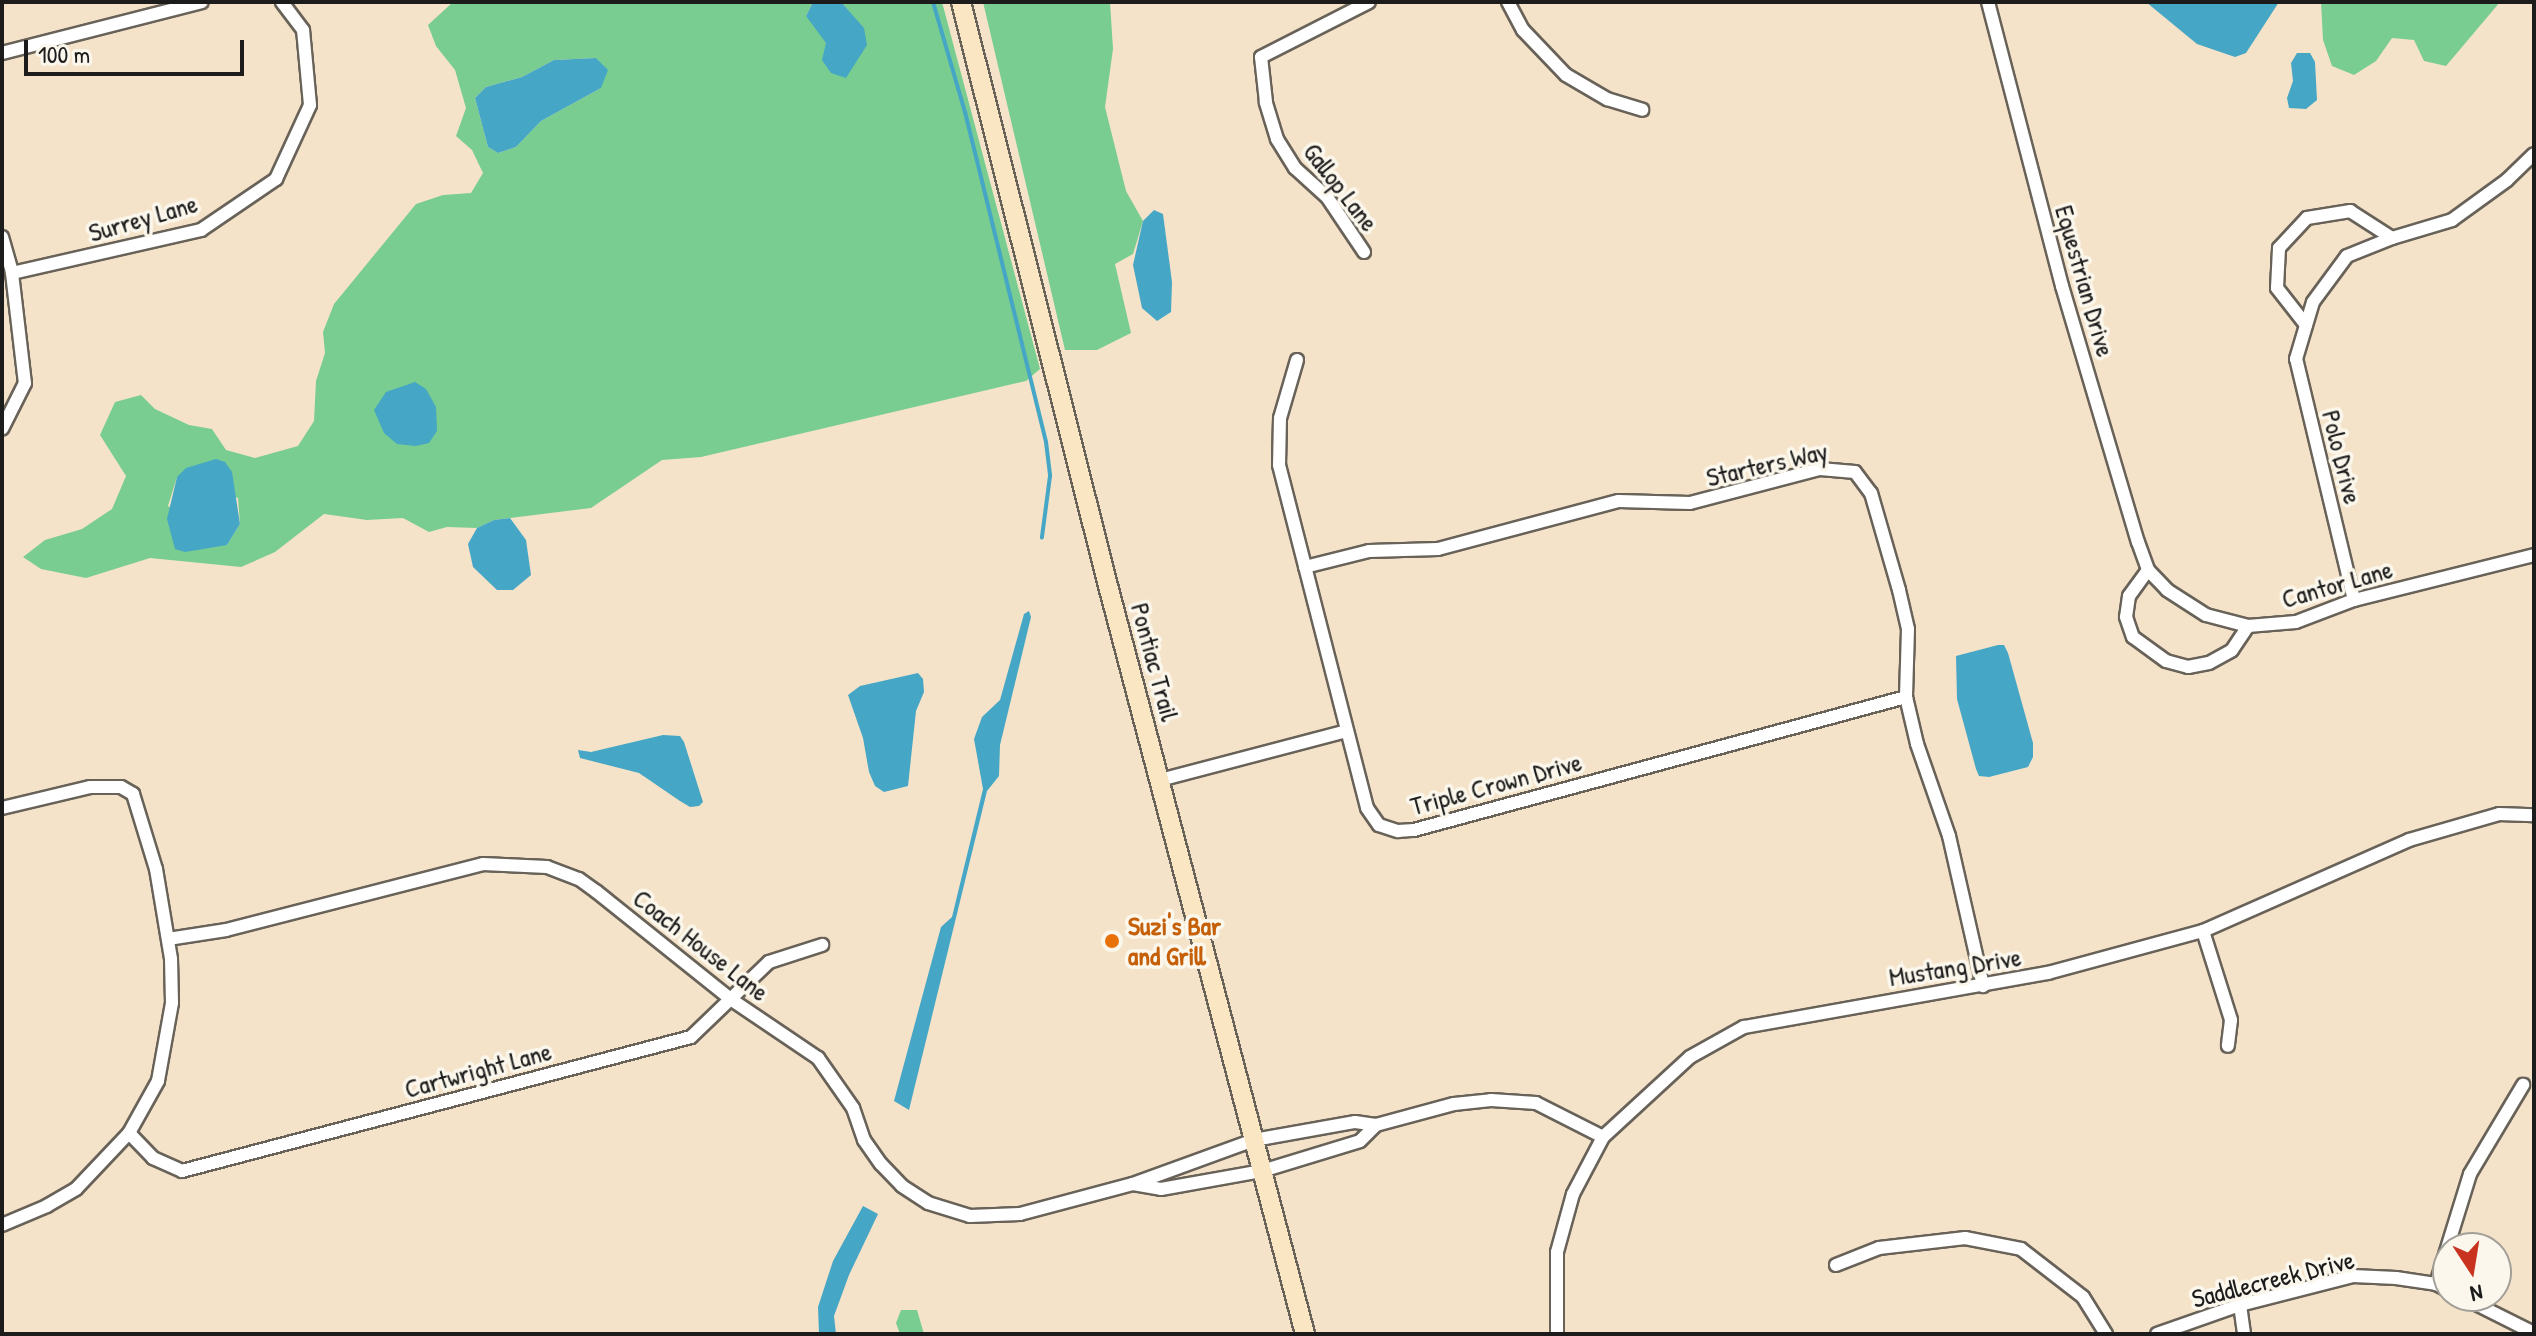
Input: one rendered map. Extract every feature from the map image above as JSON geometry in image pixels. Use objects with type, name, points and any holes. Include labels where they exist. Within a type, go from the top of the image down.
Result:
[{"type":"main road","name":"Pontiac Trail","points":[[961,2],[1305,1334]]},
{"type":"street","points":[[2,53],[202,2]]},
{"type":"street","name":"Surrey Lane","points":[[12,273],[201,230],[276,179],[310,105],[303,30],[282,2]]},
{"type":"street","name":"Gallop Lane","points":[[1364,252],[1327,197],[1295,168],[1277,139],[1266,102],[1261,57],[1369,2]]},
{"type":"street","points":[[1508,2],[1523,30],[1566,75],[1607,99],[1642,110]]},
{"type":"street","name":"Equestrian Drive","points":[[1988,2],[2062,286],[2148,570]]},
{"type":"street","name":"Polo Drive","points":[[2354,600],[2296,359],[2313,302],[2347,256],[2392,238],[2452,220],[2507,180],[2534,154]]},
{"type":"street","points":[[2306,325],[2277,288],[2279,248],[2307,218],[2350,211],[2392,238]]},
{"type":"street","points":[[2,237],[12,273],[25,383],[2,429]]},
{"type":"street","name":"Triple Crown Drive","points":[[1297,360],[1280,418],[1277,442],[1279,465],[1347,731],[1372,818],[1379,825],[1398,831],[1906,697]]},
{"type":"street","name":"Starters Way","points":[[1305,567],[1369,551],[1438,549],[1619,501],[1690,503],[1820,469],[1842,468],[1855,472],[1871,493],[1899,590],[1908,629],[1906,697],[1917,744],[1949,836],[1983,986]]},
{"type":"street","name":"Cantor Lane","points":[[2248,626],[2296,622],[2354,600],[2534,555]]},
{"type":"street","points":[[2148,570],[2167,590],[2206,615],[2248,626],[2232,650],[2209,663],[2188,667],[2166,661],[2133,637],[2126,617],[2129,596],[2148,570]]},
{"type":"street","points":[[1160,780],[1347,731]]},
{"type":"street","points":[[2,808],[90,787],[121,787],[133,794],[156,869],[168,939],[172,1003],[158,1081],[129,1133],[76,1189],[2,1225]]},
{"type":"street","name":"Mustang Drive","points":[[1557,1334],[1557,1252],[1573,1194],[1603,1137],[1690,1057],[1744,1027],[2048,973],[2203,931],[2409,840],[2499,814],[2534,815]]},
{"type":"street","name":"Coach House Lane","points":[[168,939],[226,930],[483,864],[519,863],[547,867],[579,879],[732,1000],[818,1058],[853,1108],[864,1140],[902,1186],[928,1203],[970,1216],[998,1218],[1133,1184],[1254,1140],[1355,1122],[1376,1125]]},
{"type":"street","points":[[2203,931],[2231,1020],[2228,1046]]},
{"type":"street","name":"Cartwright Lane","points":[[129,1133],[153,1158],[182,1171],[691,1037],[769,962],[822,945]]},
{"type":"street","points":[[2456,1232],[2470,1174],[2523,1085]]},
{"type":"street","points":[[1376,1125],[1454,1104],[1491,1100],[1536,1103],[1603,1137]]},
{"type":"street","name":"Coach House Lane","points":[[1133,1184],[1161,1189],[1262,1171],[1360,1141],[1376,1125]]},
{"type":"street","points":[[1836,1265],[1879,1248],[1965,1238],[2021,1249],[2083,1297],[2106,1334]]},
{"type":"street","name":"Saddlecreek Drive","points":[[2157,1334],[2240,1305],[2353,1276],[2432,1286]]},
{"type":"street","points":[[2240,1305],[2244,1334]]},
{"type":"street","points":[[2492,1312],[2534,1333]]},
{"type":"green space","points":[[453,2],[813,2],[806,16],[850,13],[841,2],[942,2],[1040,369],[1026,381],[701,457],[662,460],[591,508],[494,520],[477,528],[447,527],[429,532],[403,518],[367,520],[324,514],[275,552],[241,567],[150,558],[86,578],[41,569],[23,557],[45,540],[82,529],[112,509],[126,476],[100,435],[115,402],[141,395],[155,409],[189,425],[212,429],[226,450],[255,458],[298,446],[314,421],[316,381],[325,353],[323,332],[334,304],[416,204],[443,195],[471,193],[483,173],[472,150],[456,136],[466,108],[455,70],[436,46],[428,25]],"holes":[[[596,58],[601,88],[541,121],[516,147],[498,153],[488,147],[475,98],[486,87],[522,77],[554,60]],[[177,477],[238,498],[240,524],[227,545],[168,506]]]},
{"type":"green space","points":[[983,2],[1110,2],[1113,49],[1105,107],[1126,191],[1143,221],[1133,254],[1115,264],[1131,333],[1097,350],[1065,350]]},
{"type":"green space","points":[[2321,2],[2500,2],[2446,66],[2424,61],[2414,40],[2392,38],[2376,61],[2354,75],[2332,66],[2323,40]]},
{"type":"green space","points":[[901,1310],[917,1310],[924,1334],[900,1334],[896,1323]]},
{"type":"water","points":[[813,2],[841,2],[864,28],[867,45],[846,78],[831,73],[822,60],[826,43],[806,16]]},
{"type":"water","points":[[2146,2],[2279,2],[2246,53],[2235,57],[2197,44]]},
{"type":"water","points":[[2297,53],[2310,53],[2315,62],[2317,100],[2306,109],[2289,108],[2287,98],[2293,81],[2291,63]]},
{"type":"water","points":[[596,58],[608,70],[601,88],[541,121],[516,147],[498,153],[488,147],[475,98],[486,87],[522,77],[554,60]]},
{"type":"water","points":[[1154,210],[1163,214],[1172,282],[1171,312],[1157,321],[1142,308],[1133,265],[1143,221]]},
{"type":"water","points":[[415,382],[426,389],[436,407],[437,431],[429,443],[416,446],[397,444],[384,433],[374,410],[386,392]]},
{"type":"water","points":[[216,459],[225,462],[232,472],[240,524],[227,545],[185,552],[175,549],[167,519],[177,477],[186,468]]},
{"type":"water","points":[[510,518],[526,540],[531,575],[513,590],[497,590],[473,567],[468,544],[477,528],[494,520]]},
{"type":"water","points":[[1029,611],[1031,617],[1000,745],[999,776],[987,791],[909,1110],[894,1101],[941,927],[952,917],[983,789],[974,739],[982,717],[1000,700],[1024,614]]},
{"type":"water","points":[[2004,645],[2008,653],[2033,743],[2033,757],[2028,767],[1989,777],[1979,776],[1957,699],[1956,656]]},
{"type":"water","points":[[918,673],[923,679],[924,692],[916,711],[908,786],[884,792],[875,786],[869,772],[863,738],[848,695],[860,686]]},
{"type":"water","points":[[663,735],[680,736],[684,742],[703,802],[699,806],[690,807],[639,773],[580,758],[578,750],[591,752]]},
{"type":"water","points":[[863,1206],[878,1214],[849,1275],[834,1316],[836,1334],[819,1334],[818,1307],[833,1261]]},
{"type":"waterway","points":[[933,2],[965,112],[1046,442],[1050,476],[1042,537]]},
{"type":"place","name":"Suzi's Bar and Grill","points":[[1112,941]]}]
